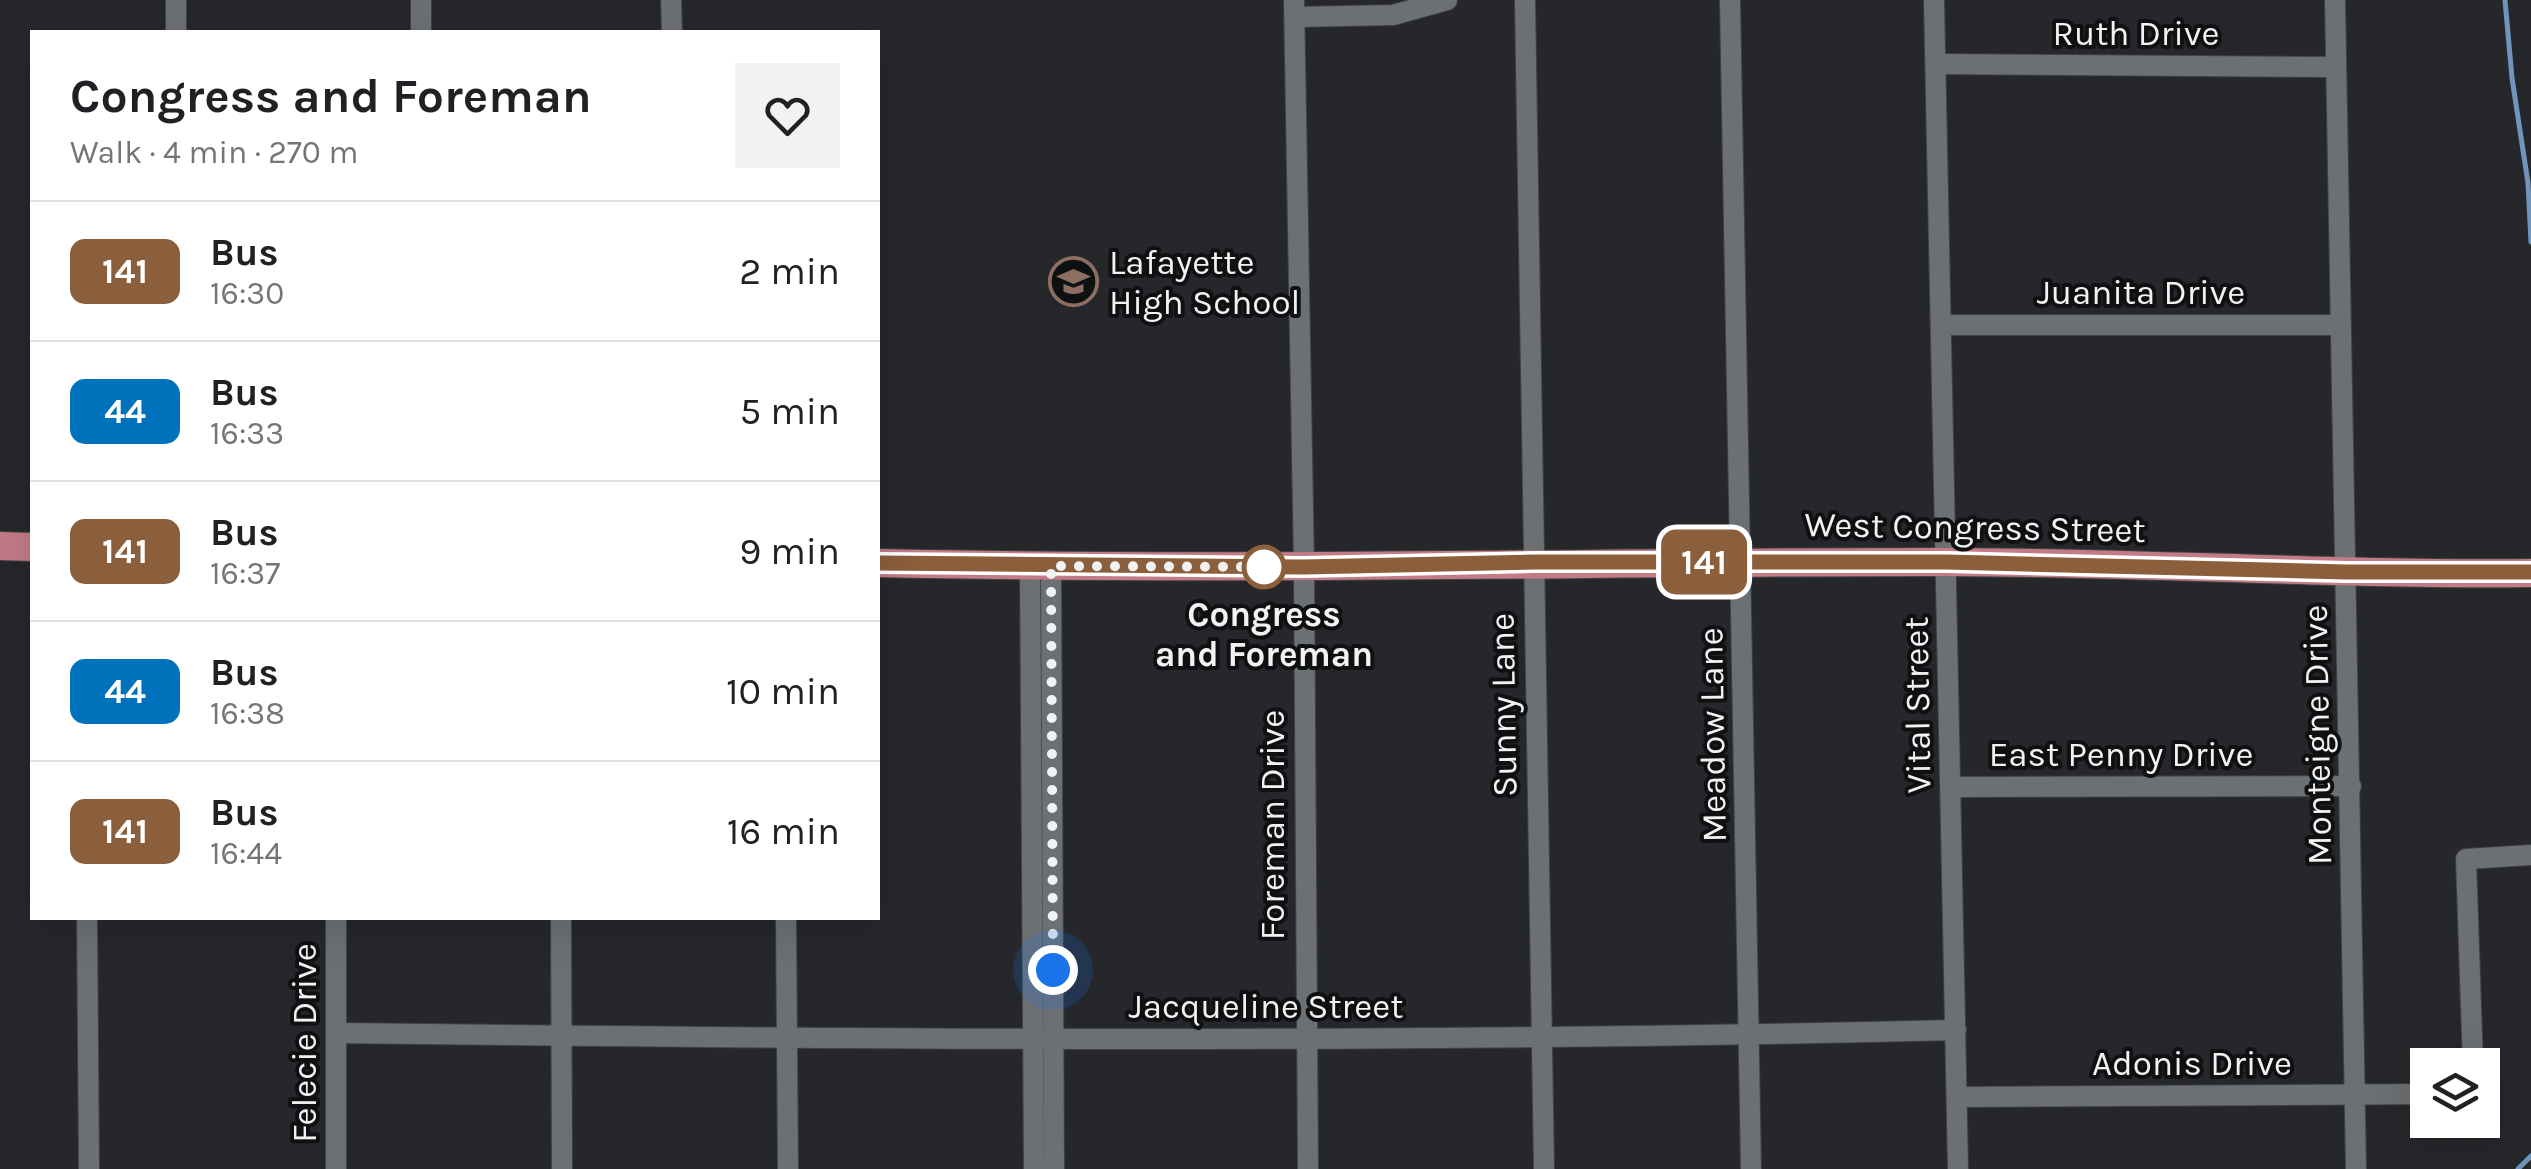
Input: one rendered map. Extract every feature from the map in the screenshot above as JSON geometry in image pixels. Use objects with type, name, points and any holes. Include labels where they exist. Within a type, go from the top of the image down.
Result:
[{"type":"main road","points":[[0,546],[30,547]]},
{"type":"main road","name":"West Congress Street","points":[[880,563],[1304,567],[1533,562],[1947,562],[2522,573]]},
{"type":"street","points":[[176,0],[176,30]]},
{"type":"street","points":[[421,0],[421,30]]},
{"type":"street","points":[[671,0],[672,30]]},
{"type":"street","points":[[1294,8],[1393,15],[1447,0]]},
{"type":"street","name":"Sunny Lane","points":[[1526,0],[1544,1169]]},
{"type":"street","name":"Meadow Lane","points":[[1730,0],[1751,1169]]},
{"type":"street","name":"Vital Street","points":[[1934,0],[1958,1169]]},
{"type":"street","name":"Monteigne Drive","points":[[2335,0],[2356,1169]]},
{"type":"street","name":"Foreman Drive","points":[[1294,8],[1304,567],[1308,1169]]},
{"type":"street","name":"Ruth Drive","points":[[1936,64],[2335,67]]},
{"type":"street","name":"Juanita Drive","points":[[1942,325],[2340,325]]},
{"type":"street","points":[[1034,1169],[1043,1038],[1041,566]]},
{"type":"street","name":"East Penny Drive","points":[[1951,786],[2351,786]]},
{"type":"street","points":[[2472,1048],[2466,860],[2531,855]]},
{"type":"street","points":[[86,920],[89,1169]]},
{"type":"street","name":"Felecie Drive","points":[[336,920],[336,1169]]},
{"type":"street","points":[[560,920],[562,1169]]},
{"type":"street","points":[[786,920],[788,1169]]},
{"type":"street","name":"Jacqueline Street","points":[[336,1033],[1307,1039],[1956,1030]]},
{"type":"street","points":[[1043,1038],[1054,1169]]},
{"type":"street","name":"Adonis Drive","points":[[1957,1097],[2410,1094]]},
{"type":"waterway","points":[[2505,0],[2528,183],[2531,242]]},
{"type":"waterway","points":[[2518,1169],[2531,1156]]},
{"type":"bus line","name":"141","points":[[880,563],[1304,567],[1533,562],[1947,562],[2346,572],[2531,572]]},
{"type":"place","name":"Lafayette High School","points":[[1074,282]]},
{"type":"place","name":"Congress and Foreman","points":[[1264,567]]},
{"type":"route","points":[[1053,970],[1051,566],[1270,567],[1264,567]]}]
